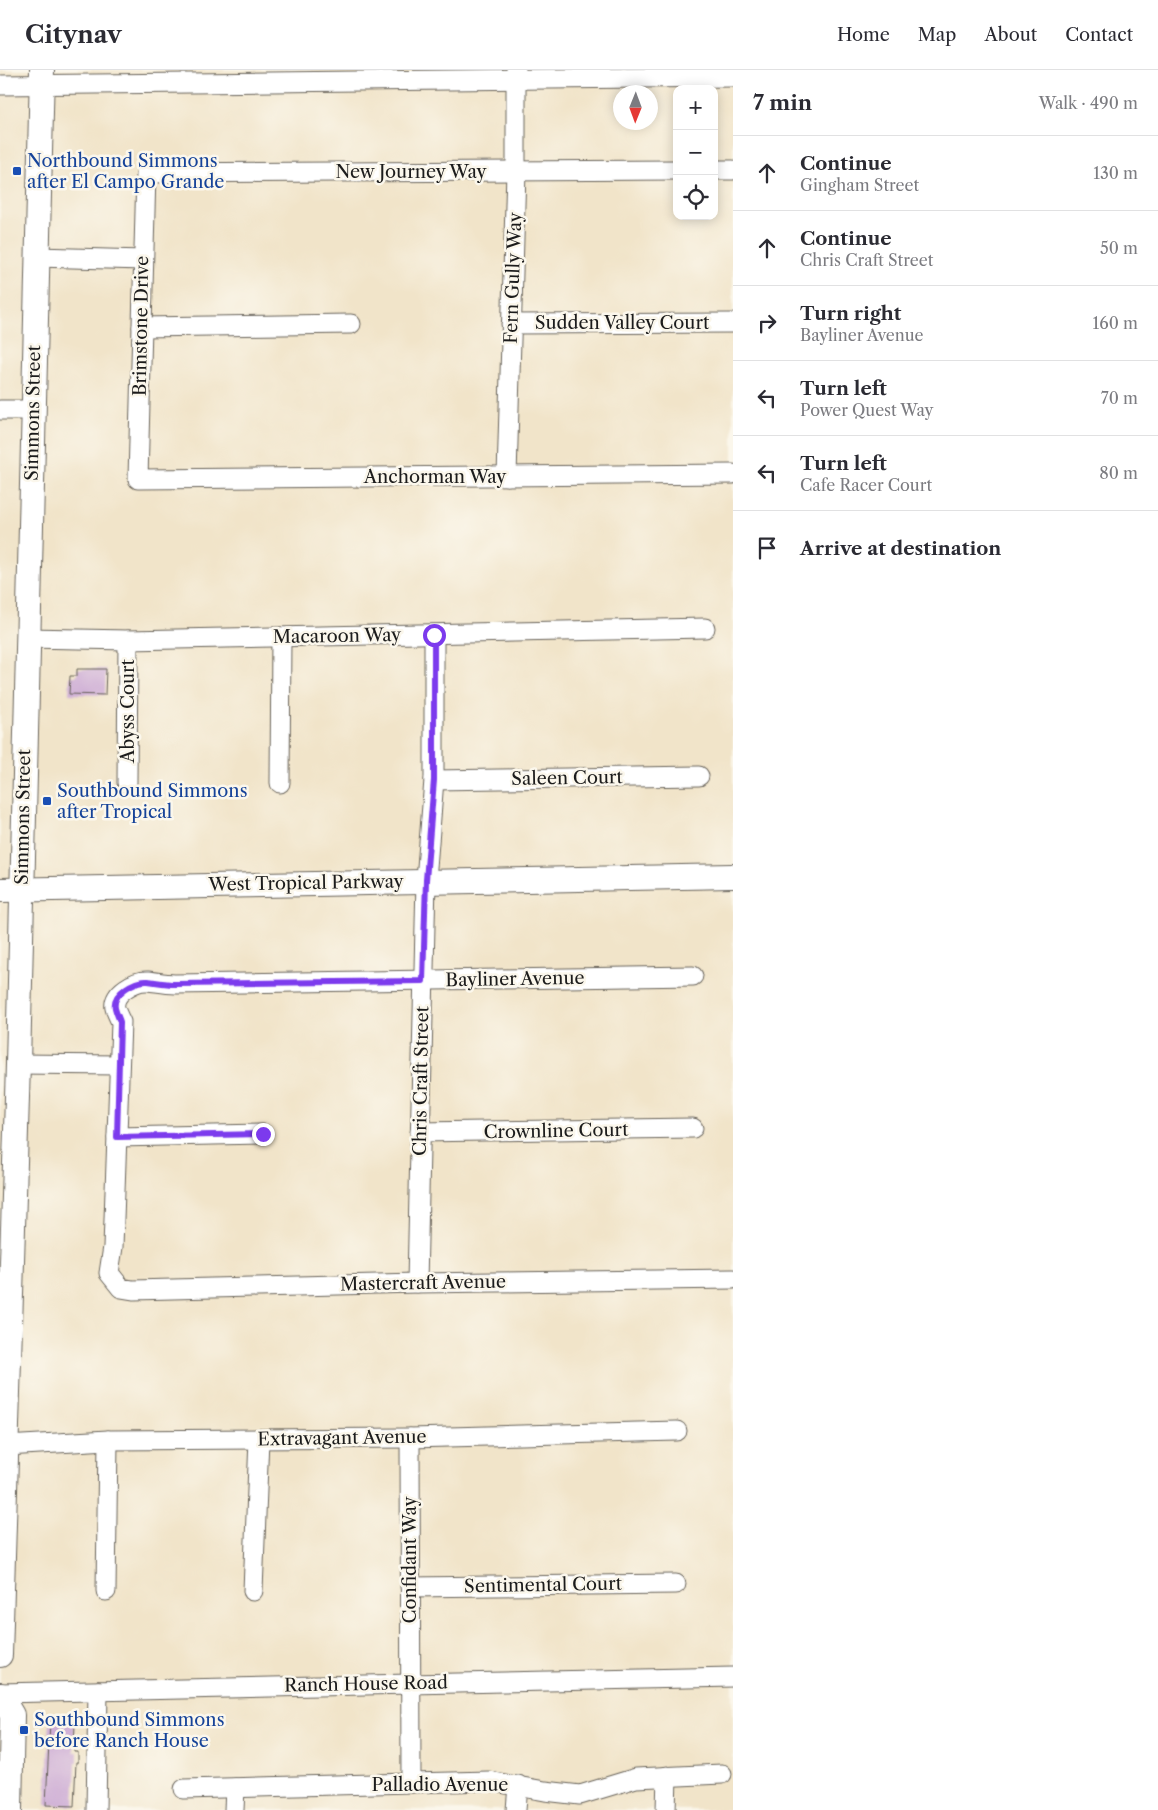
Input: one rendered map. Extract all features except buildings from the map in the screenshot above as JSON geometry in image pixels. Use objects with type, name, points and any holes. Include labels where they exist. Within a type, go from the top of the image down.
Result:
[{"type":"main road","name":"Simmons Street","points":[[0,1655],[18,1064],[11,890],[28,638],[42,78]]},
{"type":"main road","name":"West Tropical Parkway","points":[[11,890],[426,880],[733,876]]},
{"type":"main road","points":[[0,1694],[12,1715],[10,1810]]},
{"type":"street","points":[[0,85],[42,78],[254,75],[516,74],[733,77]]},
{"type":"street","name":"Fern Gully Way","points":[[507,476],[516,171],[516,74]]},
{"type":"street","name":"New Journey Way","points":[[146,174],[673,170]]},
{"type":"street","points":[[718,170],[733,170]]},
{"type":"street","name":"Brimstone Drive","points":[[138,479],[146,174]]},
{"type":"street","points":[[37,258],[143,260]]},
{"type":"street","name":"Sudden Valley Court","points":[[511,324],[733,323]]},
{"type":"street","points":[[142,327],[351,324]]},
{"type":"street","points":[[0,410],[34,410]]},
{"type":"street","name":"Anchorman Way","points":[[138,479],[733,474]]},
{"type":"street","name":"Macaroon Way","points":[[28,638],[128,640],[706,628]]},
{"type":"street","name":"Chris Craft Street","points":[[417,1283],[426,880],[434,780],[434,635]]},
{"type":"street","points":[[280,783],[281,636]]},
{"type":"street","name":"Abyss Court","points":[[128,640],[128,783]]},
{"type":"street","name":"Saleen Court","points":[[434,780],[699,776]]},
{"type":"street","name":"Bayliner Avenue","points":[[119,1065],[120,1022],[114,1006],[116,998],[128,986],[147,981],[157,984],[175,984],[694,976]]},
{"type":"street","points":[[18,1064],[119,1065],[117,1137],[263,1134]]},
{"type":"street","name":"Crownline Court","points":[[420,1132],[693,1128]]},
{"type":"street","name":"Mastercraft Avenue","points":[[117,1137],[113,1247],[109,1273],[122,1288],[133,1290],[417,1283],[733,1279]]},
{"type":"street","name":"Extravagant Avenue","points":[[6,1446],[108,1440],[410,1438],[677,1431]]},
{"type":"street","name":"Confidant Way","points":[[410,1438],[411,1783]]},
{"type":"street","points":[[253,1591],[259,1439]]},
{"type":"street","points":[[106,1591],[108,1440]]},
{"type":"street","name":"Sentimental Court","points":[[410,1587],[676,1584]]},
{"type":"street","name":"Ranch House Road","points":[[0,1694],[410,1682],[733,1676]]},
{"type":"street","points":[[96,1810],[98,1691]]},
{"type":"street","name":"Palladio Avenue","points":[[184,1790],[489,1781],[580,1795],[636,1778],[722,1774]]},
{"type":"street","points":[[666,1810],[667,1776]]},
{"type":"street","points":[[516,1810],[518,1785]]},
{"type":"street","points":[[234,1810],[235,1788]]},
{"type":"place","name":"Northbound Simmons after El Campo Grande","points":[[17,171]]},
{"type":"place","name":"Southbound Simmons after Tropical","points":[[47,801]]},
{"type":"place","name":"Southbound Simmons before Ranch House","points":[[24,1730]]},
{"type":"route","points":[[263,1134],[117,1137],[120,1022],[114,1006],[116,998],[128,986],[136,982],[147,981],[157,984],[175,984],[423,981],[426,880],[434,780],[434,635]]}]
